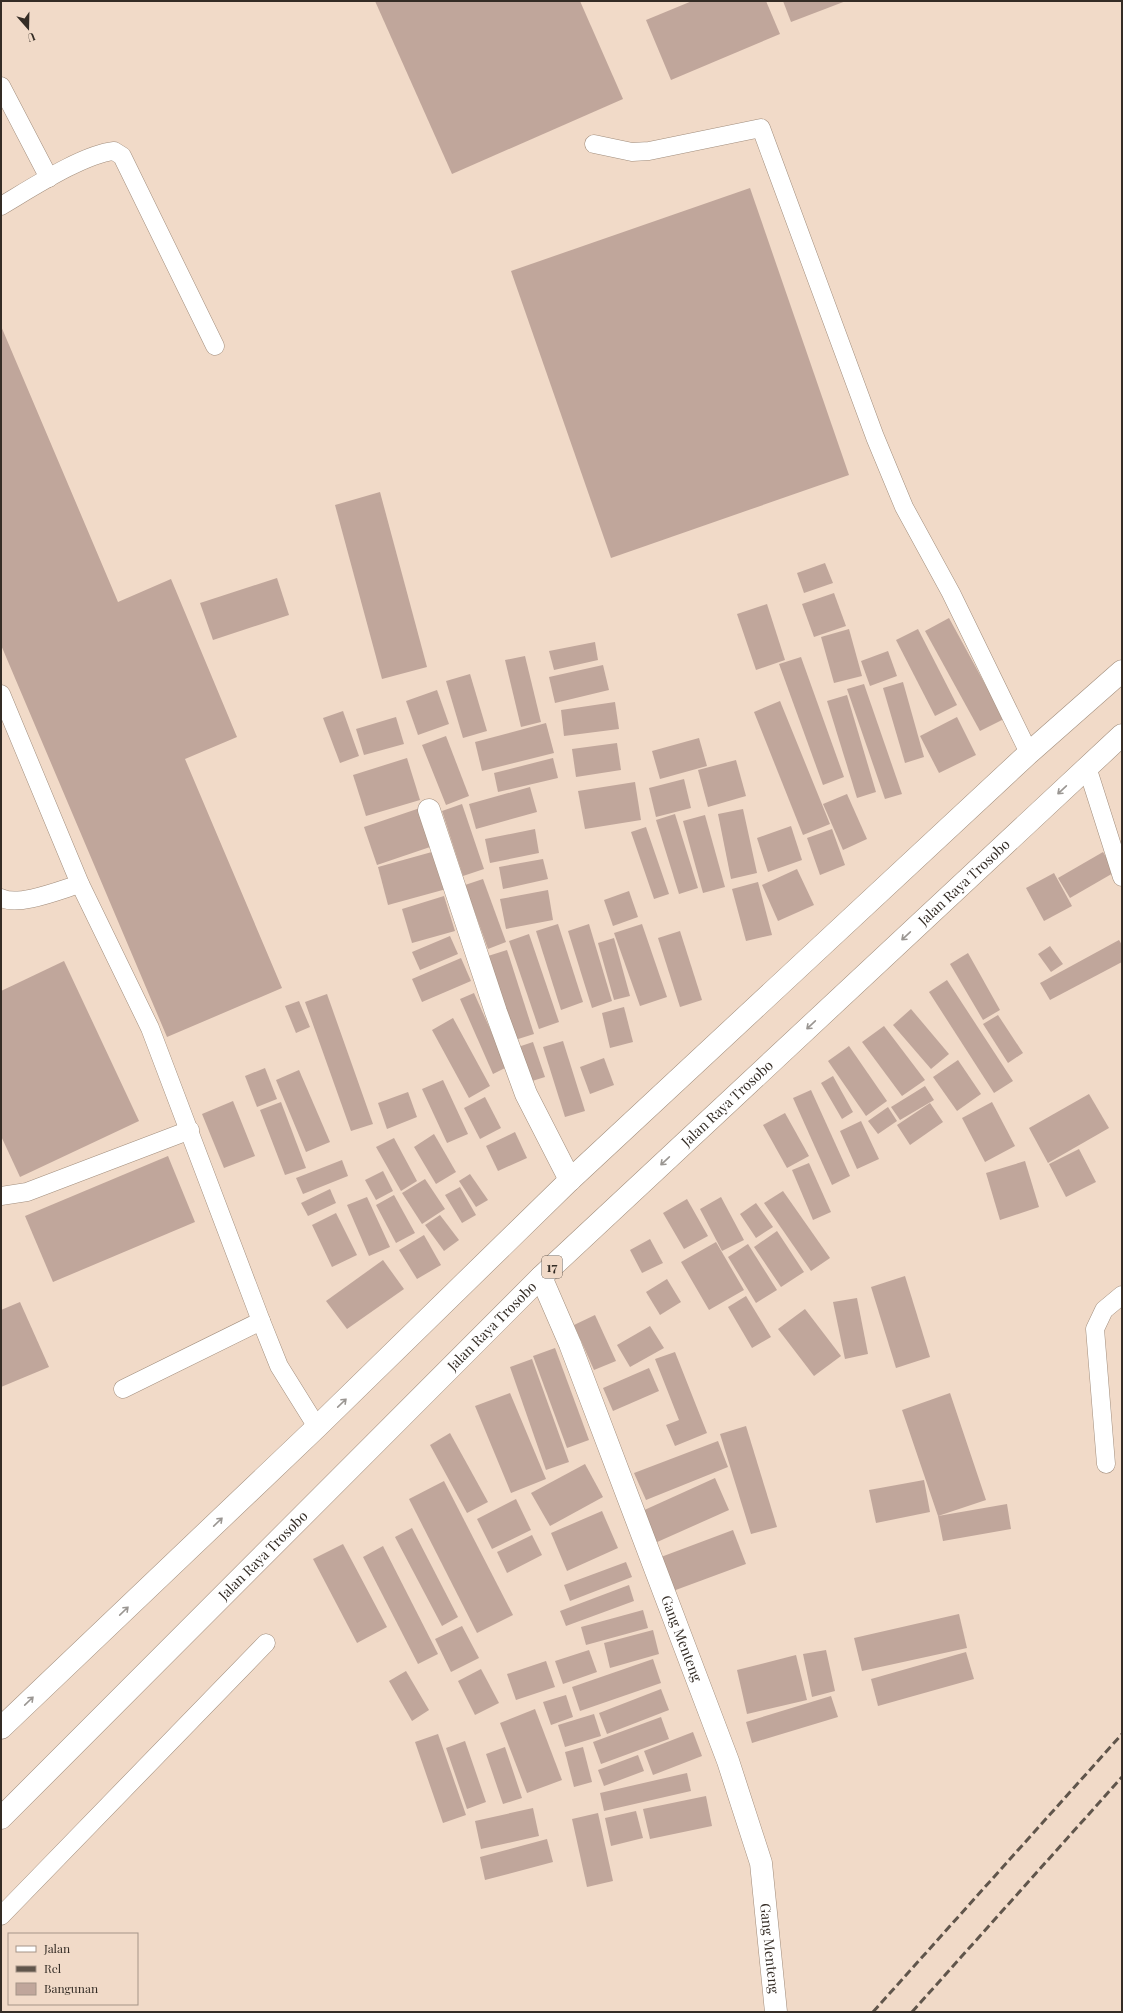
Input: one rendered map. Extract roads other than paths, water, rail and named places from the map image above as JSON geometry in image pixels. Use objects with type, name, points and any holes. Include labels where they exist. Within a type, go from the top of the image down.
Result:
[{"type":"main road","points":[[1,1728],[317,1427],[570,1180],[1029,754],[1122,671]]},
{"type":"main road","name":"Jalan Raya Trosobo","points":[[1,1818],[541,1277],[1122,735]]},
{"type":"main road","points":[[429,810],[496,1012],[526,1094],[570,1180]]},
{"type":"main road","name":"Gang Menteng","points":[[541,1277],[570,1344],[728,1760],[761,1863],[776,2012]]},
{"type":"lane","points":[[1,86],[49,178]]},
{"type":"lane","points":[[594,144],[632,152],[649,151],[761,128],[875,437],[904,507],[951,593],[1029,754]]},
{"type":"lane","points":[[1,206],[49,178],[101,152],[114,151],[122,156],[215,346]]},
{"type":"lane","points":[[1,694],[80,884],[150,1028],[279,1366],[317,1427]]},
{"type":"lane","points":[[1087,767],[1122,877]]},
{"type":"lane","points":[[1,898],[7,901],[22,900],[80,884]]},
{"type":"lane","points":[[1,1196],[27,1192],[190,1130]]},
{"type":"lane","points":[[1106,1464],[1095,1329],[1104,1310],[1122,1295]]},
{"type":"lane","points":[[123,1389],[261,1321]]},
{"type":"lane","points":[[1,1916],[266,1643]]},
{"type":"railway","points":[[873,2012],[1122,1734]]},
{"type":"railway","points":[[912,2012],[1122,1777]]}]
